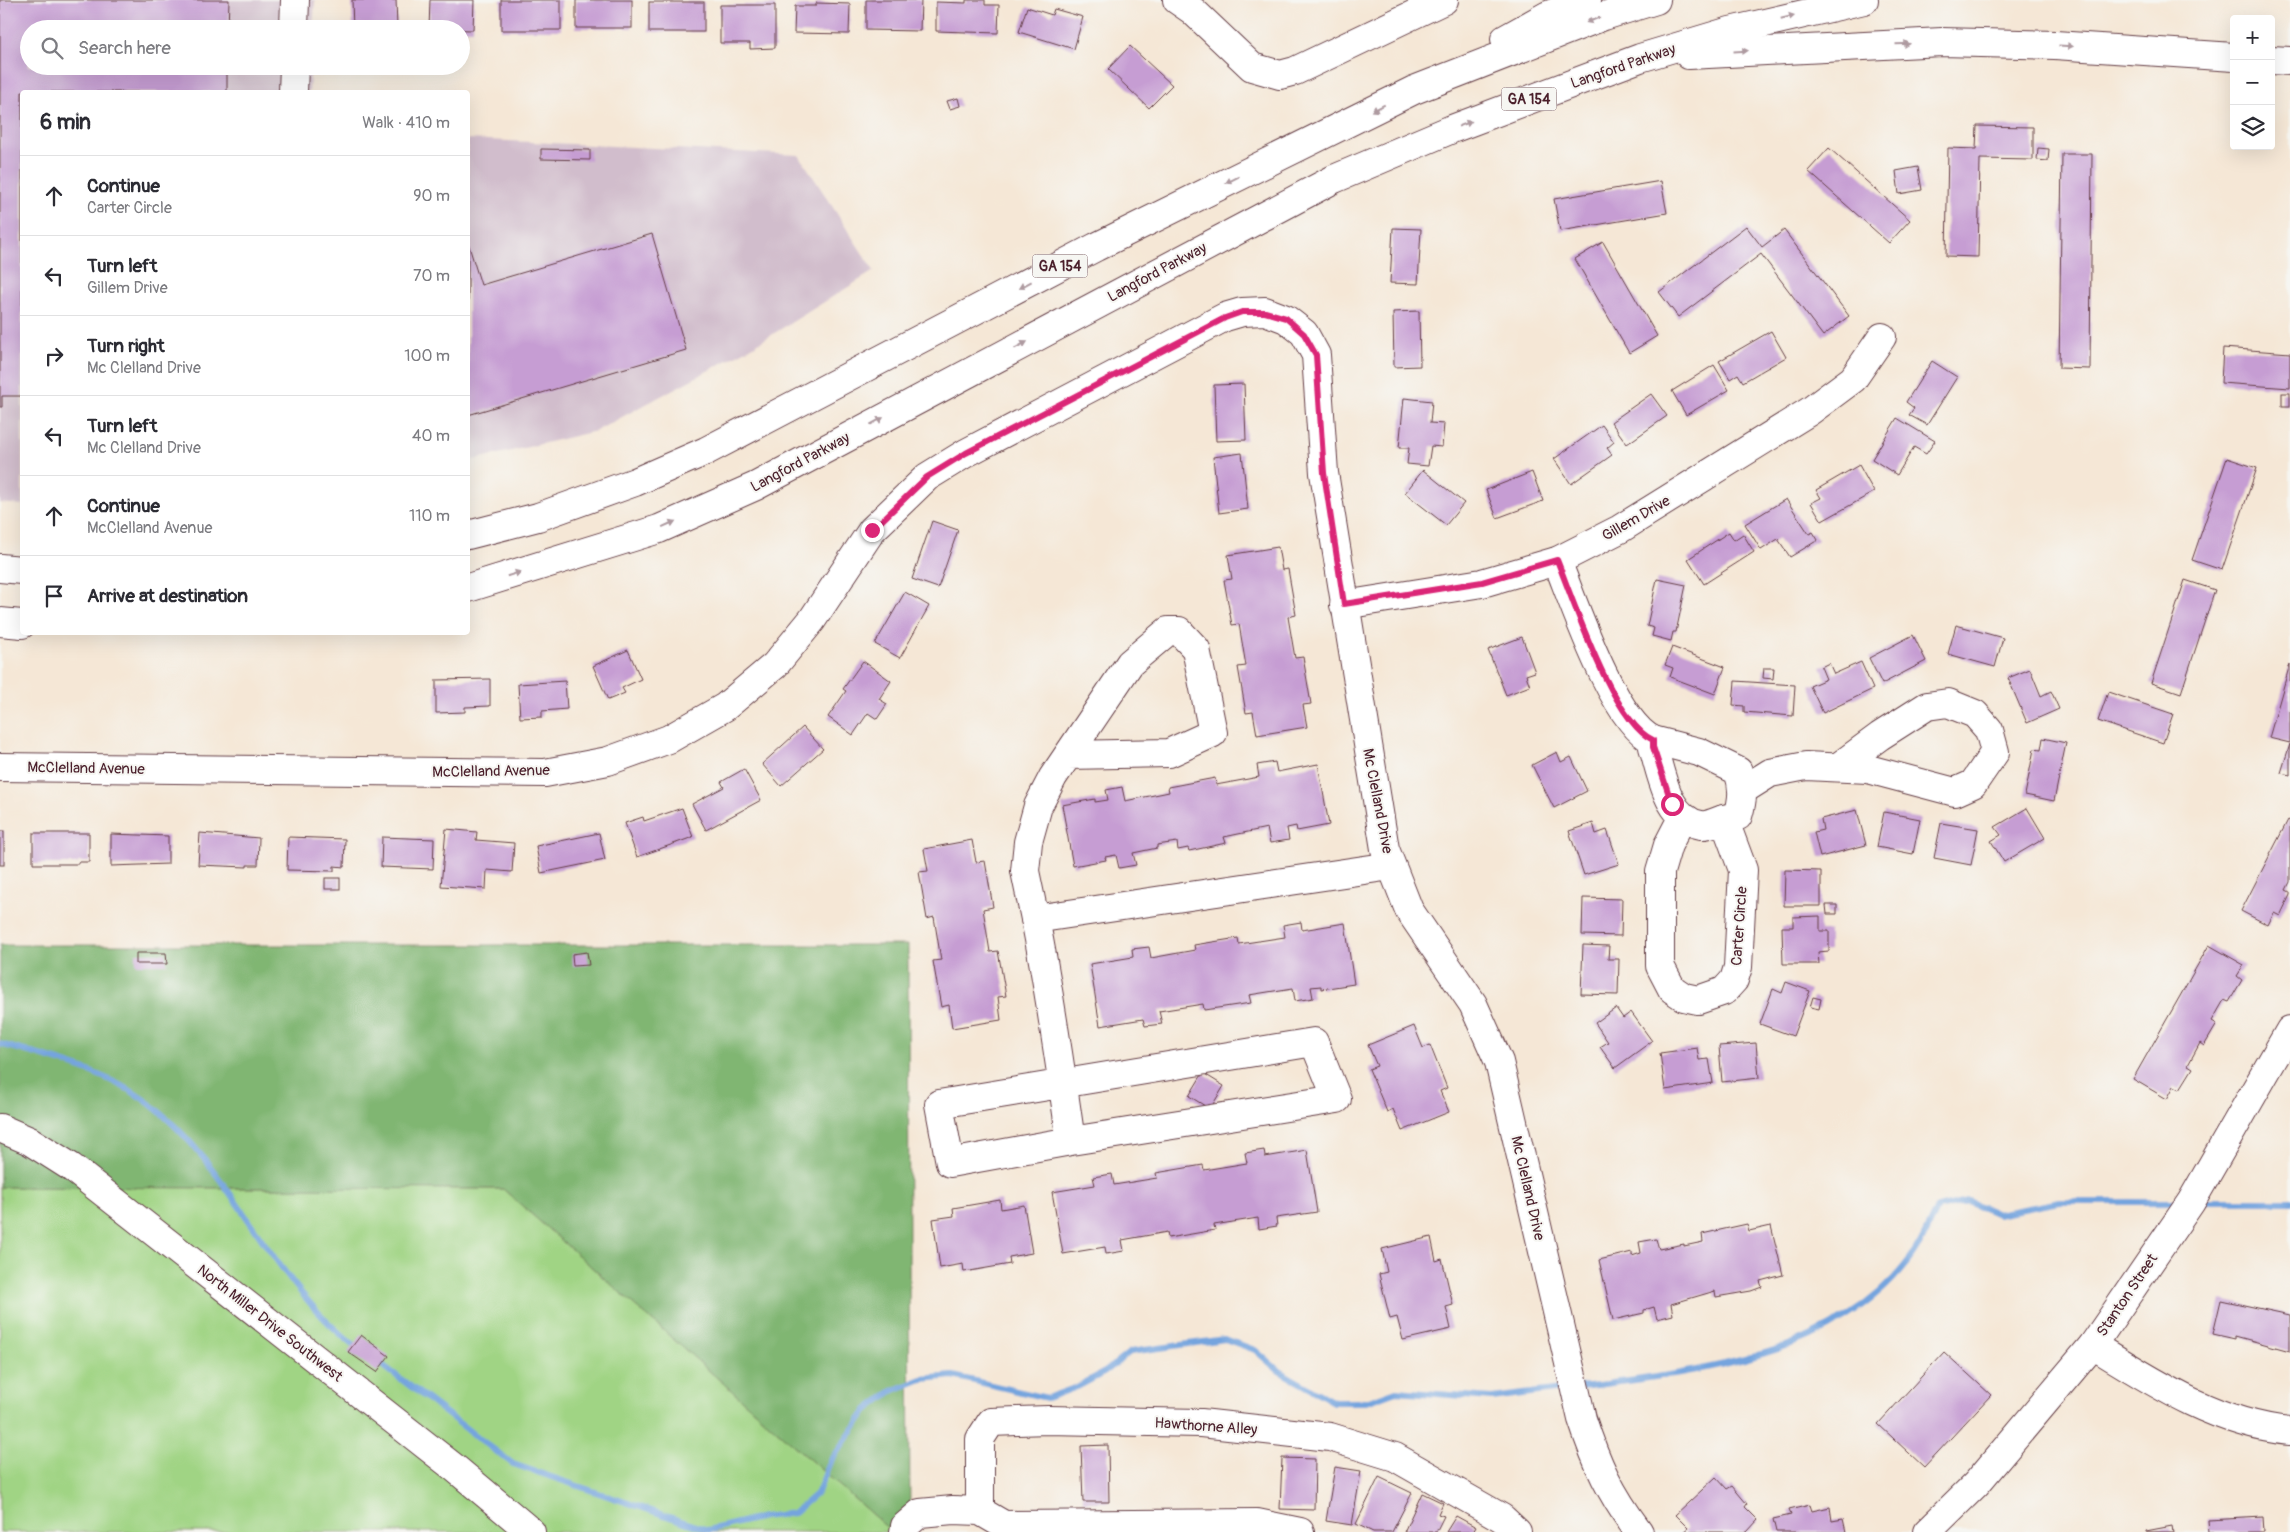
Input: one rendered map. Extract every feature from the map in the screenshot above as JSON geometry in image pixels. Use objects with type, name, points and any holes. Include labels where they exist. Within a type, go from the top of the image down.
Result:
[{"type":"main road","points":[[294,20],[295,0]]},
{"type":"main road","points":[[1177,0],[1193,11],[1252,67],[1280,75],[1295,71],[1444,0]]},
{"type":"main road","points":[[1414,90],[1548,15],[1586,0]]},
{"type":"main road","name":"GA 154","points":[[470,534],[538,517],[635,482],[706,451],[1096,247],[1414,90],[1604,16],[1656,0]]},
{"type":"main road","name":"Langford Parkway","points":[[470,587],[659,529],[756,486],[1334,179],[1461,126],[1640,58],[1730,31],[1864,0]]},
{"type":"main road","points":[[1640,58],[1942,42],[2055,45],[2230,57]]},
{"type":"main road","points":[[2275,60],[2290,61]]},
{"type":"main road","points":[[293,90],[294,75]]},
{"type":"main road","name":"Mc Clelland Drive","points":[[1161,351],[1225,318],[1242,312],[1265,312],[1286,318],[1304,334],[1316,355],[1324,473],[1385,849],[1410,910],[1473,1004],[1499,1062],[1582,1419],[1595,1461],[1616,1500],[1627,1527]]},
{"type":"main road","name":"Gillem Drive","points":[[1344,604],[1482,582],[1557,560],[1620,529],[1810,412],[1853,379],[1882,337]]},
{"type":"main road","name":"McClelland Avenue","points":[[0,767],[545,773],[608,761],[669,739],[725,707],[774,665],[812,620],[872,530],[927,477],[966,453],[1161,351]]},
{"type":"main road","points":[[1557,560],[1606,682],[1627,714],[1647,738],[1699,752],[1738,771],[1742,783],[1742,802],[1738,816],[1703,826],[1682,818],[1672,804],[1653,747],[1653,740]]},
{"type":"main road","points":[[0,568],[20,570]]},
{"type":"main road","points":[[0,622],[20,624]]},
{"type":"main road","points":[[1068,755],[1169,753],[1213,733],[1196,649],[1179,631],[1168,632],[1130,663],[1053,777],[1038,806],[1028,842],[1025,871],[1046,973],[1071,1141]]},
{"type":"main road","points":[[1742,790],[1770,773],[1806,766],[1868,769],[1955,792],[1973,784],[1995,752],[1989,730],[1975,714],[1948,703],[1927,706],[1880,736],[1838,767]]},
{"type":"main road","name":"Carter Circle","points":[[1682,818],[1668,845],[1660,872],[1660,966],[1672,990],[1684,997],[1698,1000],[1724,991],[1734,980],[1738,967],[1742,870],[1724,819]]},
{"type":"main road","points":[[1035,918],[1391,866]]},
{"type":"main road","name":"Stanton Street","points":[[1927,1532],[1976,1484],[2093,1345],[2191,1202],[2290,1030]]},
{"type":"main road","points":[[1314,1042],[1337,1099],[1071,1141],[950,1163],[938,1104],[1062,1082],[1314,1042]]},
{"type":"main road","name":"North Miller Drive Southwest","points":[[0,1128],[30,1141],[71,1167],[456,1469],[531,1532]]},
{"type":"main road","points":[[2093,1345],[2165,1389],[2215,1412],[2274,1429],[2290,1430]]},
{"type":"main road","name":"Hawthorne Alley","points":[[980,1511],[980,1439],[991,1422],[1048,1420],[1201,1423],[1330,1437],[1395,1457],[1502,1518],[1517,1532]]},
{"type":"main road","points":[[904,1532],[905,1526],[920,1513],[980,1511],[1004,1529],[1257,1523],[1300,1532]]},
{"type":"shaded area","points":[[0,0],[315,0],[314,20],[20,20],[20,75],[310,75],[309,90],[20,90],[20,505],[0,503]]},
{"type":"shaded area","points":[[470,139],[799,155],[874,271],[752,347],[596,431],[470,461]]},
{"type":"green space","points":[[0,945],[908,945],[910,1532],[892,1532],[503,1189],[0,1187]]},
{"type":"green space","points":[[0,1187],[503,1189],[892,1532],[0,1532]]},
{"type":"building","points":[[0,0],[229,0],[228,20],[20,20],[20,75],[227,75],[227,90],[20,90],[20,396],[2,396],[2,407],[0,407]]},
{"type":"building","points":[[352,0],[396,0],[397,20],[353,20]]},
{"type":"building","points":[[430,0],[474,0],[473,30],[470,30],[470,20],[429,20]]},
{"type":"building","points":[[501,0],[561,0],[561,30],[501,30]]},
{"type":"building","points":[[576,0],[632,0],[632,28],[576,28]]},
{"type":"building","points":[[866,0],[921,0],[920,31],[866,30]]},
{"type":"building","points":[[966,0],[985,0],[985,5],[999,5],[998,33],[936,31],[936,2],[966,3]]},
{"type":"building","points":[[649,2],[704,2],[704,32],[649,32]]},
{"type":"building","points":[[816,3],[850,4],[849,34],[794,33],[795,6],[816,6]]},
{"type":"building","points":[[720,5],[775,5],[775,48],[750,49],[750,43],[720,43]]},
{"type":"building","points":[[1027,7],[1052,15],[1054,9],[1083,17],[1074,49],[1019,32]]},
{"type":"building","points":[[1130,46],[1172,85],[1149,108],[1108,69]]},
{"type":"building","points":[[958,98],[960,106],[950,109],[947,101]]},
{"type":"building","points":[[1977,126],[2033,127],[2033,160],[1980,159],[1978,257],[1946,256],[1948,148],[1976,149]]},
{"type":"building","points":[[1829,148],[1910,220],[1889,243],[1808,171]]},
{"type":"building","points":[[2038,148],[2049,149],[2048,161],[2037,160]]},
{"type":"building","points":[[541,149],[590,150],[590,160],[541,159]]},
{"type":"building","points":[[2062,154],[2092,154],[2090,369],[2059,368]]},
{"type":"building","points":[[1918,167],[1922,190],[1899,194],[1896,171]]},
{"type":"building","points":[[1661,181],[1667,213],[1560,231],[1554,199]]},
{"type":"building","points":[[1746,226],[1762,247],[1784,230],[1849,316],[1823,336],[1761,254],[1678,317],[1659,292]]},
{"type":"building","points":[[1393,228],[1421,229],[1418,284],[1390,283]]},
{"type":"building","points":[[652,234],[686,350],[470,414],[470,249],[481,285]]},
{"type":"building","points":[[1603,242],[1657,336],[1629,353],[1575,259]]},
{"type":"building","points":[[1419,311],[1420,366],[1394,367],[1393,312]]},
{"type":"building","points":[[1771,331],[1786,357],[1743,382],[1738,374],[1730,379],[1719,361]]},
{"type":"building","points":[[2223,348],[2290,353],[2290,388],[2221,383]]},
{"type":"building","points":[[1932,361],[1957,377],[1927,425],[1909,415],[1914,408],[1906,402]]},
{"type":"building","points":[[1714,365],[1729,390],[1686,415],[1672,391]]},
{"type":"building","points":[[1244,384],[1246,440],[1216,441],[1214,385]]},
{"type":"building","points":[[2282,393],[2290,393],[2290,406],[2282,406]]},
{"type":"building","points":[[1651,394],[1667,416],[1627,444],[1611,422]]},
{"type":"building","points":[[1404,398],[1432,401],[1430,423],[1444,424],[1442,447],[1431,446],[1428,466],[1407,464],[1409,448],[1399,448]]},
{"type":"building","points":[[1897,418],[1935,441],[1926,454],[1914,447],[1897,475],[1872,459]]},
{"type":"building","points":[[1602,425],[1614,442],[1607,448],[1612,455],[1571,484],[1554,459]]},
{"type":"building","points":[[1242,453],[1248,509],[1219,513],[1213,457]]},
{"type":"building","points":[[2227,458],[2257,468],[2222,570],[2192,560]]},
{"type":"building","points":[[1859,465],[1874,492],[1822,521],[1811,503],[1821,498],[1816,490]]},
{"type":"building","points":[[1423,470],[1464,503],[1446,525],[1405,493]]},
{"type":"building","points":[[1532,472],[1543,501],[1497,518],[1486,490]]},
{"type":"building","points":[[1786,499],[1809,534],[1813,532],[1818,540],[1790,557],[1778,539],[1761,550],[1745,524]]},
{"type":"building","points":[[932,521],[958,530],[938,588],[912,579]]},
{"type":"building","points":[[1729,532],[1734,540],[1743,534],[1754,552],[1704,584],[1688,559]]},
{"type":"building","points":[[1278,547],[1282,570],[1288,569],[1296,615],[1288,617],[1295,658],[1303,657],[1311,704],[1303,705],[1307,727],[1257,735],[1253,712],[1246,713],[1238,667],[1246,666],[1239,624],[1232,625],[1224,580],[1232,579],[1228,555]]},
{"type":"building","points":[[1657,579],[1686,585],[1676,632],[1673,632],[1671,641],[1652,636],[1654,628],[1647,626]]},
{"type":"building","points":[[2185,580],[2215,590],[2181,693],[2151,683]]},
{"type":"building","points":[[905,592],[929,606],[900,658],[875,644]]},
{"type":"building","points":[[1956,625],[2003,638],[1995,667],[1948,654]]},
{"type":"building","points":[[1913,635],[1926,661],[1882,684],[1869,658]]},
{"type":"building","points":[[1522,637],[1535,672],[1526,675],[1530,686],[1506,695],[1488,650]]},
{"type":"building","points":[[1672,647],[1725,667],[1715,694],[1670,677],[1673,668],[1665,665]]},
{"type":"building","points":[[628,650],[641,679],[622,688],[625,693],[608,700],[593,666]]},
{"type":"building","points":[[863,661],[891,681],[879,699],[887,704],[877,719],[868,713],[853,735],[828,717],[846,691],[843,689]]},
{"type":"building","points":[[1861,662],[1873,689],[1823,713],[1810,686],[1826,679],[1821,667],[1829,663],[1834,674]]},
{"type":"building","points":[[2290,664],[2290,743],[2269,738]]},
{"type":"building","points":[[1764,668],[1774,668],[1773,679],[1763,678]]},
{"type":"building","points":[[2030,669],[2041,696],[2051,691],[2059,709],[2027,723],[2008,678]]},
{"type":"building","points":[[490,679],[490,706],[465,707],[465,712],[436,713],[436,680]]},
{"type":"building","points":[[565,681],[567,709],[542,711],[542,717],[520,718],[518,684]]},
{"type":"building","points":[[1735,681],[1795,685],[1793,716],[1744,712],[1744,706],[1733,705]]},
{"type":"building","points":[[2108,692],[2173,714],[2163,743],[2098,721]]},
{"type":"building","points":[[803,727],[823,749],[781,786],[762,764]]},
{"type":"building","points":[[2043,738],[2066,743],[2054,801],[2025,795],[2034,749],[2041,750]]},
{"type":"building","points":[[2290,744],[2290,775],[2281,773]]},
{"type":"building","points":[[1557,752],[1561,762],[1571,757],[1587,791],[1554,808],[1532,765]]},
{"type":"building","points":[[1275,762],[1277,772],[1318,764],[1329,825],[1297,831],[1296,826],[1287,828],[1289,840],[1270,843],[1267,828],[1224,837],[1226,843],[1189,851],[1188,848],[1178,850],[1177,842],[1157,845],[1157,848],[1133,853],[1136,865],[1119,868],[1116,855],[1105,857],[1106,860],[1073,866],[1062,805],[1095,799],[1095,802],[1108,800],[1106,790],[1122,787],[1125,801],[1169,792],[1168,787],[1215,778],[1216,785],[1259,777],[1257,765]]},
{"type":"building","points":[[744,769],[761,800],[706,830],[692,804],[724,787],[721,782]]},
{"type":"building","points":[[682,808],[693,837],[637,857],[625,823],[643,817],[644,821]]},
{"type":"building","points":[[2027,808],[2045,838],[2004,862],[1991,841],[2001,835],[1995,827]]},
{"type":"building","points":[[1857,810],[1866,845],[1820,857],[1814,832],[1823,830],[1821,819]]},
{"type":"building","points":[[1884,812],[1920,819],[1913,854],[1877,847]]},
{"type":"building","points":[[2288,820],[2290,821],[2290,882],[2286,890],[2290,892],[2290,895],[2280,916],[2274,913],[2268,925],[2241,911]]},
{"type":"building","points":[[1593,823],[1596,834],[1607,830],[1619,864],[1584,875],[1569,831]]},
{"type":"building","points":[[1941,823],[1978,829],[1971,865],[1934,858]]},
{"type":"building","points":[[446,829],[477,832],[476,840],[514,843],[512,872],[487,870],[486,889],[441,886]]},
{"type":"building","points":[[0,831],[4,831],[4,865],[0,865]]},
{"type":"building","points":[[33,833],[89,833],[89,862],[78,862],[78,864],[33,864]]},
{"type":"building","points":[[200,833],[259,838],[258,865],[247,865],[247,867],[198,865]]},
{"type":"building","points":[[599,833],[605,860],[541,873],[536,846]]},
{"type":"building","points":[[111,834],[168,836],[168,864],[111,866]]},
{"type":"building","points":[[288,837],[345,839],[344,867],[334,866],[334,871],[287,870]]},
{"type":"building","points":[[382,837],[434,839],[433,869],[381,867]]},
{"type":"building","points":[[972,840],[976,862],[985,861],[993,907],[983,909],[990,952],[998,951],[1006,996],[998,997],[1001,1020],[952,1028],[949,1005],[941,1007],[933,961],[941,960],[934,917],[927,919],[919,872],[928,871],[924,849]]},
{"type":"building","points":[[1785,870],[1821,871],[1821,906],[1784,906]]},
{"type":"building","points":[[325,878],[340,878],[340,889],[325,889]]},
{"type":"building","points":[[1583,898],[1622,899],[1621,936],[1582,935]]},
{"type":"building","points":[[1826,905],[1837,905],[1837,914],[1827,914]]},
{"type":"building","points":[[1820,916],[1820,931],[1829,931],[1829,951],[1818,952],[1819,964],[1783,964],[1782,927],[1793,927],[1793,917]]},
{"type":"building","points":[[1301,922],[1302,930],[1345,923],[1354,984],[1321,989],[1321,986],[1311,987],[1313,998],[1295,1001],[1293,988],[1249,995],[1251,1003],[1204,1010],[1203,1004],[1159,1011],[1162,1024],[1145,1026],[1143,1019],[1100,1026],[1090,964],[1133,957],[1132,949],[1149,947],[1151,958],[1195,950],[1194,945],[1238,938],[1239,944],[1285,937],[1283,925]]},
{"type":"building","points":[[1583,945],[1609,946],[1608,959],[1619,959],[1618,995],[1581,994]]},
{"type":"building","points":[[2209,945],[2244,965],[2237,976],[2242,980],[2229,1002],[2224,1000],[2212,1021],[2217,1024],[2204,1046],[2200,1043],[2188,1065],[2193,1068],[2180,1089],[2174,1086],[2167,1099],[2133,1079]]},
{"type":"building","points":[[587,952],[589,965],[573,966],[572,954]]},
{"type":"building","points":[[136,953],[166,953],[167,964],[136,964]]},
{"type":"building","points":[[1786,982],[1810,991],[1793,1036],[1760,1024],[1773,989],[1782,993]]},
{"type":"building","points":[[1813,997],[1821,999],[1819,1009],[1810,1007]]},
{"type":"building","points":[[1616,1008],[1623,1018],[1631,1012],[1652,1041],[1615,1068],[1600,1047],[1608,1042],[1595,1023]]},
{"type":"building","points":[[1414,1026],[1423,1048],[1430,1045],[1447,1088],[1440,1091],[1449,1112],[1402,1131],[1393,1109],[1387,1112],[1369,1069],[1377,1066],[1368,1045]]},
{"type":"building","points":[[1756,1043],[1759,1078],[1722,1082],[1719,1046]]},
{"type":"building","points":[[1697,1048],[1699,1060],[1709,1059],[1713,1083],[1665,1090],[1660,1053]]},
{"type":"building","points":[[1203,1073],[1224,1086],[1210,1109],[1189,1096]]},
{"type":"building","points":[[1264,1150],[1265,1157],[1307,1150],[1317,1212],[1276,1218],[1277,1226],[1259,1229],[1258,1218],[1214,1225],[1215,1230],[1168,1238],[1167,1232],[1122,1240],[1124,1251],[1106,1254],[1105,1247],[1063,1254],[1052,1192],[1095,1185],[1093,1177],[1112,1174],[1114,1185],[1157,1178],[1156,1173],[1203,1165],[1204,1170],[1247,1163],[1245,1153]]},
{"type":"building","points":[[1000,1200],[1001,1209],[1024,1205],[1032,1253],[1009,1257],[1010,1264],[964,1272],[963,1264],[940,1268],[933,1219],[954,1216],[953,1208]]},
{"type":"building","points":[[1747,1224],[1749,1231],[1771,1226],[1783,1275],[1760,1281],[1762,1287],[1751,1291],[1716,1297],[1715,1291],[1671,1304],[1673,1315],[1657,1319],[1654,1307],[1644,1310],[1644,1313],[1613,1320],[1599,1260],[1632,1252],[1632,1256],[1641,1253],[1639,1242],[1656,1239],[1659,1249],[1684,1244],[1684,1246],[1703,1242],[1702,1234]]},
{"type":"building","points":[[1431,1237],[1436,1261],[1442,1259],[1453,1305],[1446,1307],[1451,1329],[1403,1340],[1397,1317],[1390,1319],[1379,1274],[1387,1272],[1382,1249]]},
{"type":"building","points":[[2221,1300],[2290,1315],[2290,1351],[2235,1336],[2235,1339],[2213,1334]]},
{"type":"building","points":[[361,1335],[389,1356],[377,1372],[348,1352]]},
{"type":"building","points":[[1944,1352],[1991,1395],[1924,1467],[1878,1424]]},
{"type":"building","points":[[1108,1445],[1109,1502],[1083,1502],[1081,1446]]},
{"type":"building","points":[[1282,1458],[1315,1459],[1314,1510],[1280,1509]]},
{"type":"building","points":[[1335,1467],[1361,1471],[1352,1525],[1326,1521]]},
{"type":"building","points":[[1379,1477],[1412,1493],[1392,1532],[1373,1532],[1356,1524]]},
{"type":"building","points":[[1716,1477],[1727,1489],[1732,1486],[1747,1504],[1745,1507],[1758,1520],[1747,1532],[1684,1531],[1688,1528],[1675,1515]]},
{"type":"building","points":[[1422,1493],[1443,1503],[1438,1514],[1444,1516],[1436,1532],[1404,1532]]},
{"type":"building","points":[[1810,1505],[1812,1511],[1830,1507],[1832,1521],[1843,1519],[1846,1532],[1776,1532],[1773,1519],[1791,1515],[1789,1510]]},
{"type":"building","points":[[1456,1516],[1476,1527],[1473,1532],[1446,1532]]},
{"type":"building","points":[[2263,1517],[2264,1532],[2209,1532],[2208,1520]]},
{"type":"building","points":[[2172,1526],[2173,1532],[2146,1532],[2146,1531]]},
{"type":"waterway","points":[[0,1044],[78,1067],[116,1083],[150,1104],[180,1131],[206,1161],[302,1294],[329,1324],[360,1350]]},
{"type":"waterway","points":[[1581,1387],[1668,1375],[1713,1367],[1757,1356],[1800,1341],[1840,1321],[1876,1296],[1906,1264],[1920,1244],[1937,1208],[1968,1201],[1997,1214],[2060,1202],[2181,1202]]},
{"type":"waterway","points":[[2199,1201],[2290,1201]]},
{"type":"waterway","points":[[377,1361],[513,1464],[708,1530],[763,1517],[794,1513],[818,1492],[830,1462],[867,1410],[892,1391],[922,1379],[953,1376],[1047,1398],[1077,1387],[1105,1372],[1130,1352],[1225,1339],[1255,1350],[1279,1371],[1334,1402],[1366,1402],[1396,1391],[1492,1398],[1569,1388]]},
{"type":"route","points":[[872,530],[927,477],[966,453],[1225,318],[1242,312],[1265,312],[1286,318],[1304,334],[1316,355],[1324,473],[1344,604],[1482,582],[1557,560],[1606,682],[1627,714],[1647,738],[1653,740],[1653,747],[1672,804]]}]
